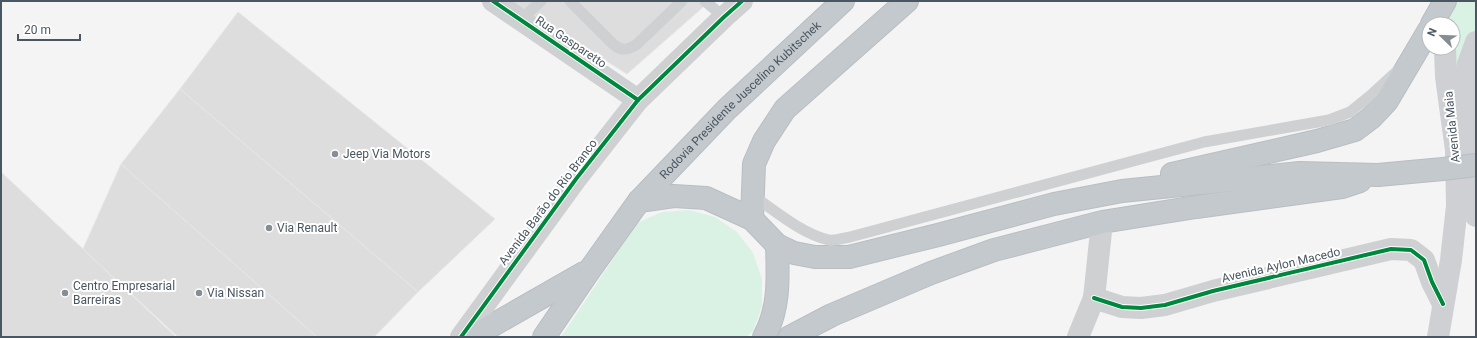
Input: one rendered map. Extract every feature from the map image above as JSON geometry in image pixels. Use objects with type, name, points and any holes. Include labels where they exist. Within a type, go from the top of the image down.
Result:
[{"type":"highway","name":"Rodovia Presidente Juscelino Kubitschek","points":[[544,337],[639,201],[728,109],[843,1]]},
{"type":"highway","points":[[752,219],[754,164],[764,141],[785,109],[907,1]]},
{"type":"highway","points":[[1436,16],[1444,1]]},
{"type":"highway","points":[[639,201],[674,196],[706,198],[752,219],[777,245],[794,253],[815,257],[849,256],[938,235],[1184,171],[1317,141],[1355,130],[1371,118],[1387,101],[1421,45]]},
{"type":"highway","points":[[1054,204],[1122,191],[1300,173],[1378,175],[1476,165]]},
{"type":"highway","points":[[790,337],[832,315],[931,273],[994,250],[1102,222],[1196,207],[1342,187],[1378,175]]},
{"type":"highway","points":[[764,337],[769,328],[777,304],[777,245]]},
{"type":"highway","points":[[472,337],[589,271]]},
{"type":"main road","points":[[1445,16],[1449,1]]},
{"type":"main road","points":[[1438,337],[1451,260],[1467,211],[1474,205],[1464,87],[1468,64],[1476,42]]},
{"type":"main road","name":"Avenida Maia","points":[[1445,56],[1446,77],[1456,150],[1467,211]]},
{"type":"street","name":"Rua Gasparetto","points":[[493,1],[638,100]]},
{"type":"street","name":"Avenida Barão do Rio Branco","points":[[461,337],[576,179],[638,100],[742,1]]},
{"type":"street","points":[[1078,337],[1094,298],[1102,222]]},
{"type":"street","name":"Avenida Aylon Macedo","points":[[1094,298],[1122,307],[1141,308],[1165,305],[1221,289],[1391,249],[1411,250],[1424,260],[1432,282],[1443,304]]},
{"type":"lane","points":[[521,20],[542,1]]},
{"type":"lane","points":[[570,1],[614,45],[619,49],[628,50],[636,45],[682,1]]},
{"type":"lane","points":[[705,1],[724,17]]},
{"type":"lane","points":[[752,195],[813,235],[830,240],[850,237],[1204,142],[1329,120],[1350,112],[1416,54]]},
{"type":"green space","points":[[1456,1],[1476,1],[1476,31],[1473,35],[1453,105],[1453,56],[1461,56],[1461,16],[1450,16]]},
{"type":"green space","points":[[689,210],[715,217],[737,232],[753,253],[762,279],[762,306],[753,331],[746,337],[561,337],[637,223],[662,212]]},
{"type":"building","points":[[511,1],[710,1],[627,74]]},
{"type":"building","name":"Jeep Via Motors","points":[[238,12],[495,219],[418,292],[180,89]]},
{"type":"building","name":"Via Renault","points":[[180,89],[418,292],[374,337],[317,337],[121,164]]},
{"type":"building","name":"Via Nissan","points":[[121,164],[317,337],[178,337],[83,249]]},
{"type":"building","name":"Centro Empresarial Barreiras","points":[[1,172],[83,249],[176,337],[1,337]]},
{"type":"cycle path","points":[[493,1],[638,100]]},
{"type":"cycle path","points":[[461,337],[576,179],[638,100],[742,1]]},
{"type":"cycle path","points":[[1094,298],[1122,307],[1141,308],[1165,305],[1213,291],[1391,249],[1411,250],[1424,260],[1432,282],[1443,304]]},
{"type":"place","name":"Jeep Via Motors","points":[[335,154]]},
{"type":"place","name":"Via Renault","points":[[269,228]]},
{"type":"place","name":"Centro Empresarial Barreiras","points":[[65,293]]},
{"type":"place","name":"Via Nissan","points":[[199,293]]}]
